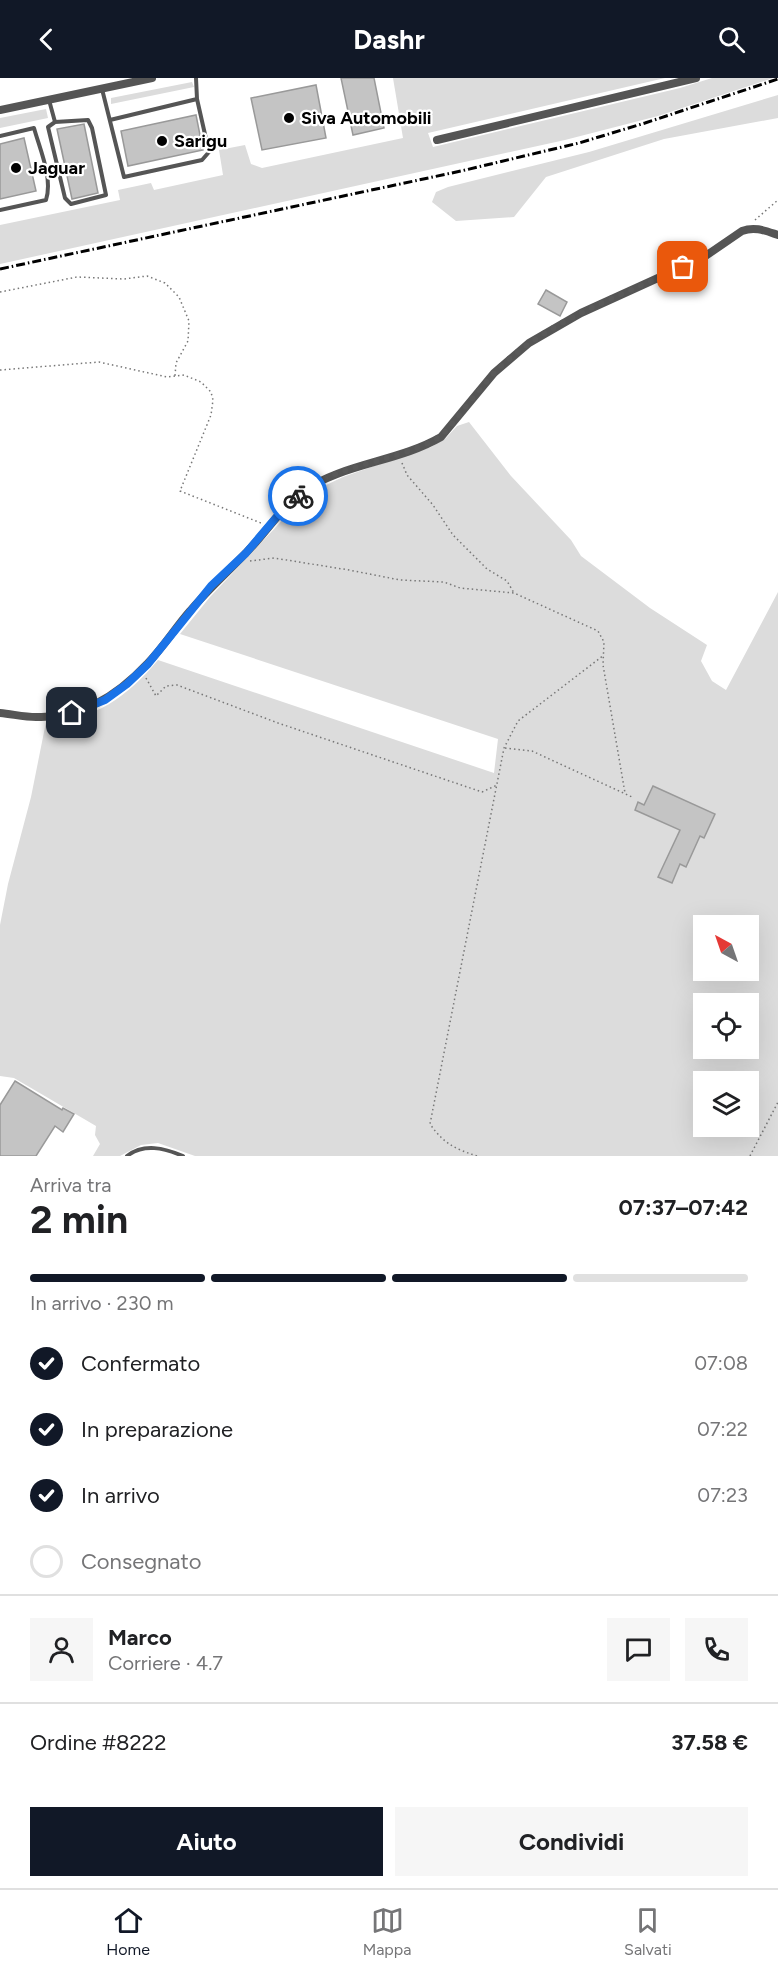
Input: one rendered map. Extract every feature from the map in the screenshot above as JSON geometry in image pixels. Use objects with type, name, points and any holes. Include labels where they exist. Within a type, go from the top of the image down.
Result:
[{"type":"street","points":[[0,110],[152,78]]},
{"type":"street","points":[[437,140],[696,78]]},
{"type":"street","points":[[0,713],[37,717],[72,713],[105,700],[141,670],[211,586],[240,559],[295,498],[321,482],[353,468],[429,443],[441,436],[494,373],[529,343],[581,313],[704,258],[749,228],[758,228],[778,235]]},
{"type":"lane","points":[[101,89],[124,177],[202,160],[209,152],[197,99],[196,78]]},
{"type":"lane","points":[[49,99],[55,122]]},
{"type":"lane","points":[[110,120],[197,99]]},
{"type":"lane","points":[[88,120],[92,128],[106,195],[71,204],[65,198],[48,127],[55,122],[88,120]]},
{"type":"lane","points":[[0,136],[34,128],[48,179],[46,200],[0,210]]},
{"type":"lane","points":[[127,1156],[142,1148],[157,1147],[183,1156]]},
{"type":"path","points":[[749,228],[756,218],[778,200]]},
{"type":"path","points":[[0,292],[77,277],[124,279],[147,276],[165,283],[179,297],[189,321],[188,341],[176,363],[175,376]]},
{"type":"path","points":[[0,370],[99,362],[167,376],[184,375],[201,382],[211,392],[213,400],[211,415],[180,492],[259,523],[271,524]]},
{"type":"path","points":[[398,454],[406,475],[433,505],[453,535],[487,569],[507,581],[514,593]]},
{"type":"path","points":[[240,559],[252,561],[274,558],[400,580],[444,582],[460,588],[514,593],[598,631],[604,642],[603,665],[625,794]]},
{"type":"path","points":[[477,1156],[461,1151],[440,1139],[430,1124],[504,748],[518,721],[604,655]]},
{"type":"path","points":[[141,670],[156,696],[166,686],[177,685],[278,723],[482,792],[498,784]]},
{"type":"path","points":[[504,748],[532,751],[632,797]]},
{"type":"path","points":[[750,1156],[778,1102]]},
{"type":"shaded area","points":[[393,78],[665,78],[428,133],[433,147],[680,88],[712,78],[773,78],[658,116],[565,140],[0,264],[0,225],[120,200],[118,190],[151,183],[154,190],[223,175],[219,150],[245,145],[251,164],[262,168],[403,138]]},
{"type":"shaded area","points":[[192,82],[194,87],[111,104],[111,98]]},
{"type":"shaded area","points":[[778,95],[778,118],[664,139],[546,177],[514,217],[456,221],[432,202],[436,192],[448,187],[589,152]]},
{"type":"shaded area","points":[[46,109],[48,118],[0,128],[0,118]]},
{"type":"shaded area","points":[[469,422],[511,476],[571,540],[581,556],[650,608],[707,645],[701,661],[712,681],[726,690],[778,592],[778,1156],[195,1156],[158,1143],[141,1145],[120,1156],[93,1156],[100,1144],[95,1135],[96,1126],[14,1078],[0,1076],[0,925],[8,884],[31,797],[46,722],[80,717],[109,704],[134,685],[158,660],[494,773],[498,739],[180,634],[210,597],[307,494],[343,477],[431,447],[446,438],[457,426]]},
{"type":"building","points":[[341,78],[374,78],[384,128],[353,135]]},
{"type":"building","name":"Siva Automobili","points":[[316,85],[326,138],[262,150],[251,98]]},
{"type":"building","name":"Sarigu","points":[[196,115],[203,150],[128,166],[121,131]]},
{"type":"building","points":[[84,124],[98,193],[72,199],[57,129]]},
{"type":"building","name":"Jaguar","points":[[24,138],[36,191],[0,199],[0,144]]},
{"type":"building","points":[[546,290],[567,302],[560,316],[538,304]]},
{"type":"building","points":[[653,786],[715,814],[704,838],[700,836],[686,867],[680,864],[672,883],[658,877],[680,830],[635,810],[638,802],[644,805]]},
{"type":"building","points":[[15,1081],[62,1110],[63,1108],[74,1114],[63,1132],[55,1126],[36,1156],[0,1156],[0,1105]]},
{"type":"railway","points":[[0,269],[461,171],[579,143],[778,79]]},
{"type":"way so far","points":[[298,496],[321,482],[353,468],[429,443],[441,436],[494,373],[529,343],[581,313],[683,267]]},
{"type":"place","name":"Siva Automobili","points":[[289,118]]},
{"type":"place","name":"Sarigu","points":[[162,141]]},
{"type":"place","name":"Jaguar","points":[[16,168]]},
{"type":"route","points":[[72,713],[105,700],[127,684],[148,664],[211,586],[246,553],[279,514],[298,496]]}]
